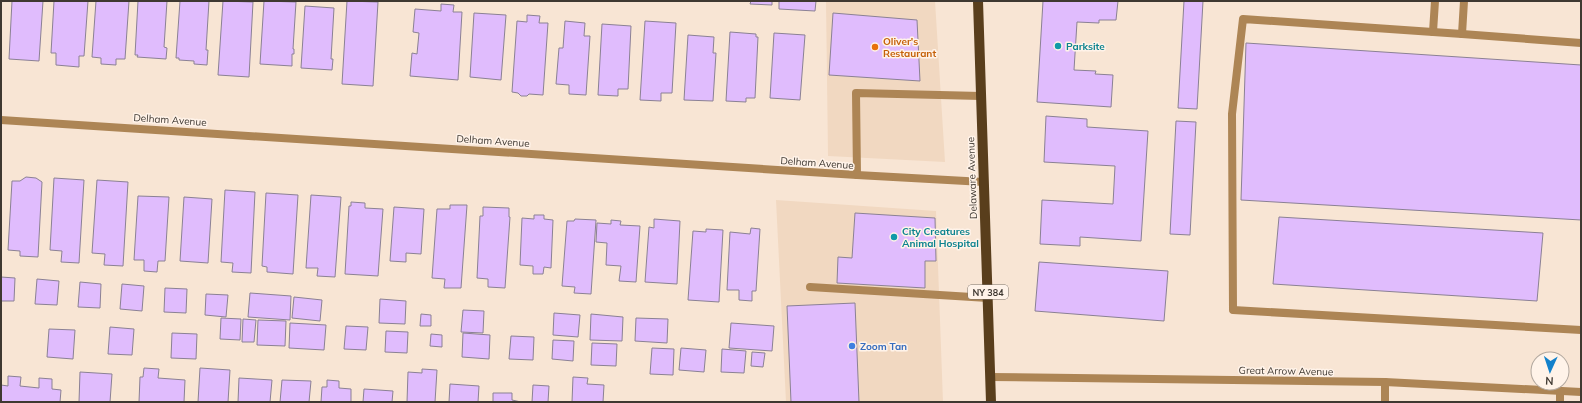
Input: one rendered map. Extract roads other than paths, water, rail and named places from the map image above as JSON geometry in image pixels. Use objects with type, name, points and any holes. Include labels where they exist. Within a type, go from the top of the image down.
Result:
[{"type":"main road","name":"Delaware Avenue","points":[[978,1],[991,402]]},
{"type":"street","points":[[1433,32],[1435,1]]},
{"type":"street","points":[[1462,34],[1464,1]]},
{"type":"street","points":[[1580,332],[1233,310],[1232,114],[1243,19],[1581,44]]},
{"type":"street","points":[[857,175],[856,93],[981,96]]},
{"type":"street","name":"Delham Avenue","points":[[1,120],[984,182]]},
{"type":"street","points":[[810,287],[988,298]]},
{"type":"street","name":"Great Arrow Avenue","points":[[990,377],[1385,382],[1530,389]]},
{"type":"street","points":[[1385,382],[1385,402]]},
{"type":"street","points":[[1560,391],[1560,402]]},
{"type":"street","name":"Great Arrow Avenue","points":[[1560,391],[1581,392]]},
{"type":"place","name":"Parksite","points":[[1058,46]]},
{"type":"place","name":"Oliver's Restaurant","points":[[875,47]]},
{"type":"place","name":"City Creatures Animal Hospital","points":[[894,237]]},
{"type":"place","name":"Zoom Tan","points":[[852,346]]}]
